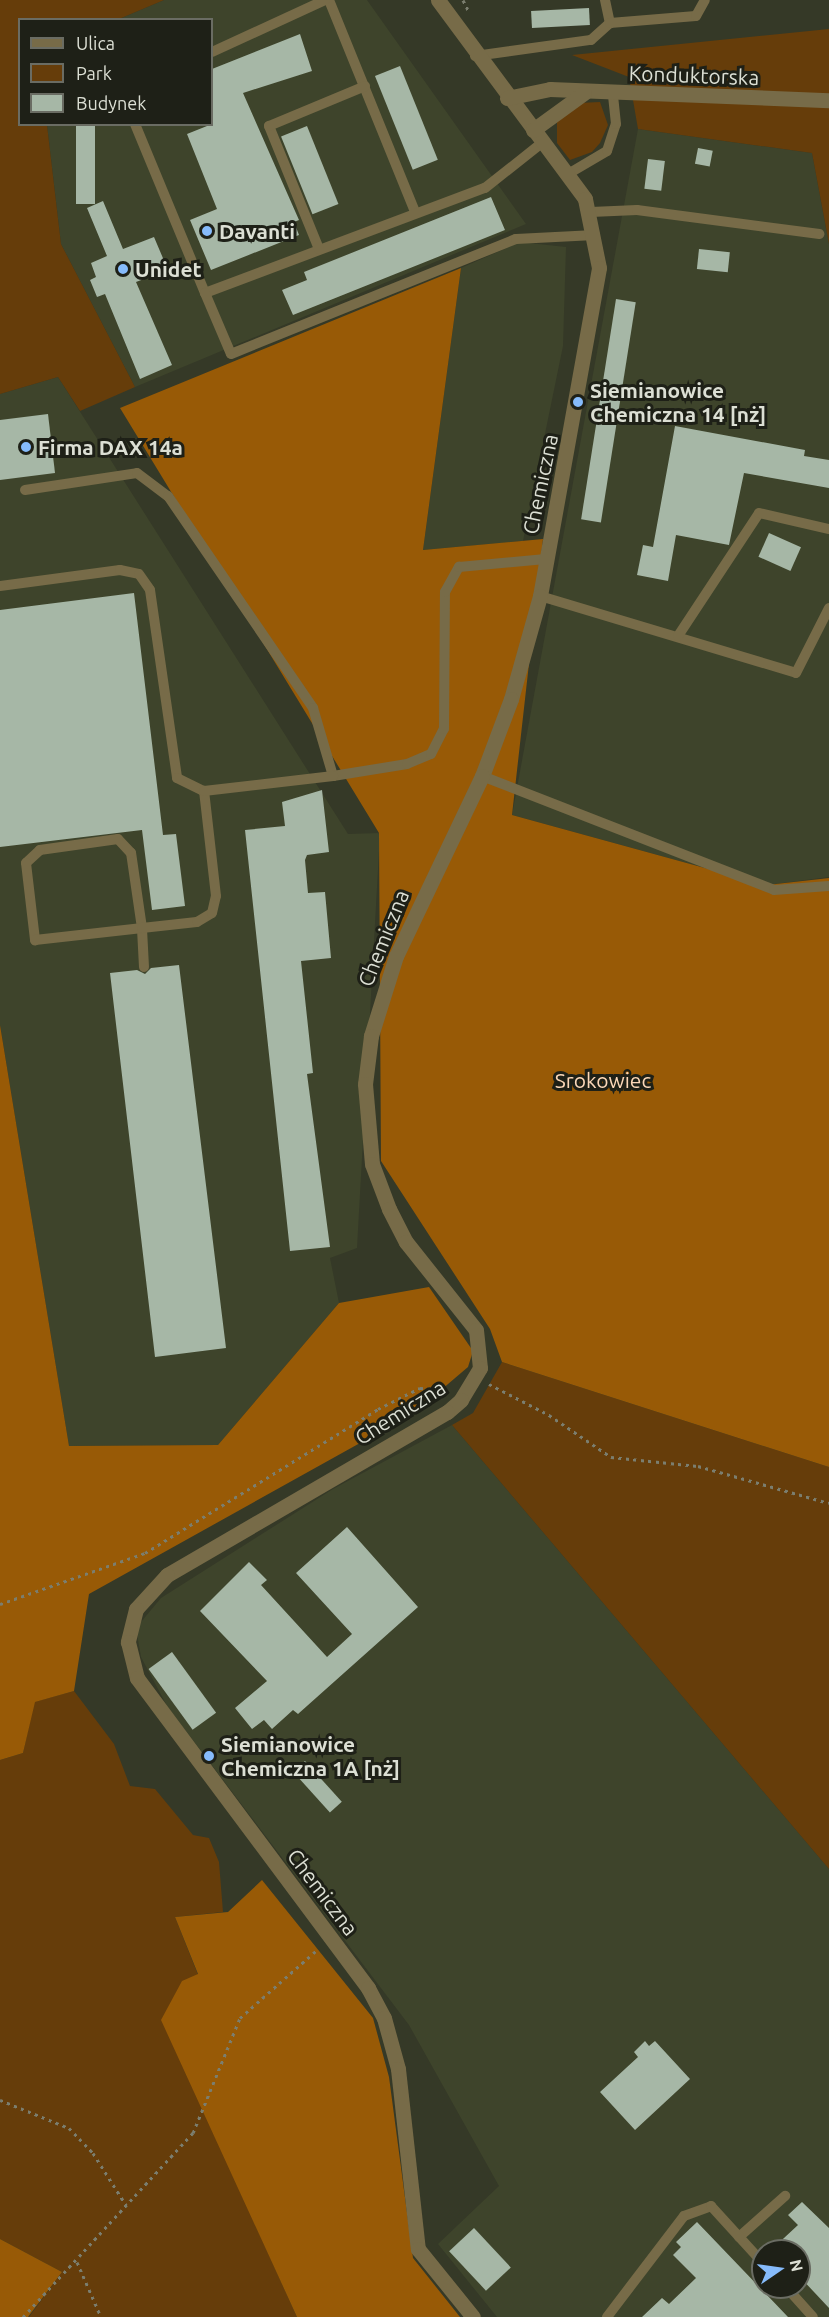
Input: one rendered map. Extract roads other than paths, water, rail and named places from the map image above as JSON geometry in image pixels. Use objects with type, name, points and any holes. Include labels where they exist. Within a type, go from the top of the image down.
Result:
[{"type":"street","points":[[438,0],[475,56],[568,174],[591,212]]},
{"type":"street","name":"Konduktorska","points":[[507,98],[529,90],[829,100]]},
{"type":"street","points":[[532,130],[584,93]]},
{"type":"street","name":"Chemiczna","points":[[473,2317],[418,2249],[393,2044],[368,1988],[138,1678],[128,1642],[131,1623],[144,1597],[167,1575],[461,1400],[476,1380],[481,1355],[476,1330],[406,1242],[389,1209],[372,1164],[365,1084],[371,1036],[396,956],[482,776],[512,699],[540,596],[588,352],[598,281],[591,212]]},
{"type":"lane","points":[[213,52],[327,0],[416,212]]},
{"type":"lane","points":[[605,0],[610,23]]},
{"type":"lane","points":[[475,56],[591,40],[610,23],[696,16],[705,0]]},
{"type":"lane","points":[[319,249],[269,126],[365,86]]},
{"type":"lane","points":[[568,174],[607,152],[616,124],[613,93]]},
{"type":"lane","points":[[136,126],[231,354],[516,239],[595,235]]},
{"type":"lane","points":[[205,292],[490,186],[543,142]]},
{"type":"lane","points":[[591,212],[637,210],[819,234]]},
{"type":"lane","points":[[25,490],[137,473],[168,496],[313,708],[333,776]]},
{"type":"lane","points":[[678,636],[759,513],[829,529]]},
{"type":"lane","points":[[0,586],[120,570],[139,574],[150,590],[177,778],[204,792],[407,764],[431,754],[444,729],[445,592],[459,567],[546,559]]},
{"type":"lane","points":[[540,596],[678,636],[796,674],[829,608]]},
{"type":"lane","points":[[482,776],[774,890],[829,886]]},
{"type":"lane","points":[[144,967],[142,928],[131,853],[118,840],[40,850],[26,863],[35,940],[142,928],[197,922],[212,913],[216,896],[204,792]]},
{"type":"lane","points":[[739,2237],[785,2196]]},
{"type":"lane","points":[[607,2317],[684,2216],[711,2206],[751,2250]]},
{"type":"lane","points":[[797,2299],[813,2317]]},
{"type":"place","name":"Davanti","points":[[207,231]]},
{"type":"place","name":"Unidet","points":[[123,269]]},
{"type":"place","name":"Siemianowice Chemiczna 14 [nż]","points":[[578,402]]},
{"type":"place","name":"Firma DAX 14a","points":[[26,447]]},
{"type":"place","name":"Siemianowice Chemiczna 1A [nż]","points":[[209,1756]]},
{"type":"park label","name":"Srokowiec","points":[[603,1080]]}]
